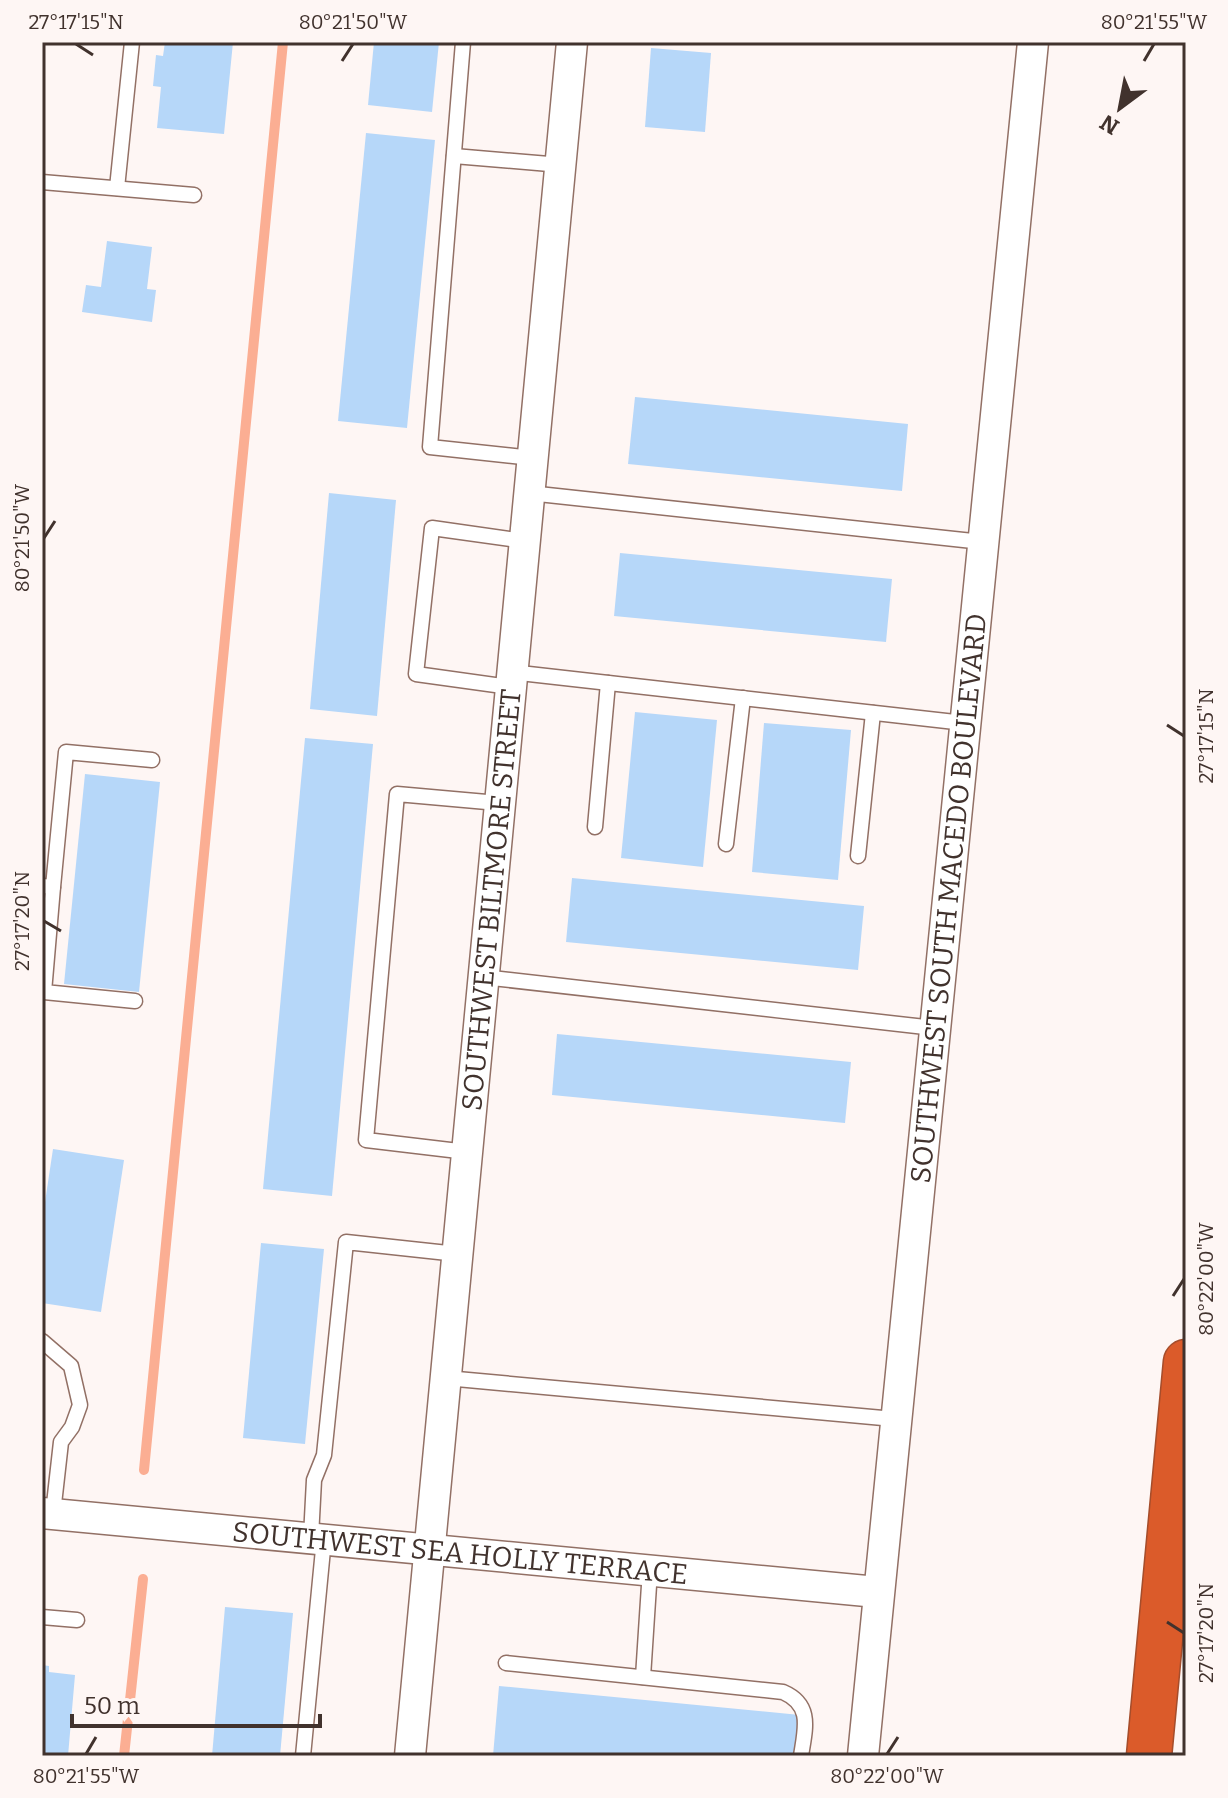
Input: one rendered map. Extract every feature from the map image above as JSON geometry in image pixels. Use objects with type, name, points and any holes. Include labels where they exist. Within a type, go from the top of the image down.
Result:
[{"type":"highway","points":[[1149,1756],[1186,1362]]},
{"type":"street","name":"SOUTHWEST BILTMORE STREET","points":[[410,1756],[572,42]]},
{"type":"street","name":"SOUTHWEST SOUTH MACEDO BOULEVARD","points":[[863,1756],[894,1419],[1033,42]]},
{"type":"street","name":"SOUTHWEST SEA HOLLY TERRACE","points":[[48,1513],[877,1592]]},
{"type":"lane","points":[[117,188],[132,42]]},
{"type":"lane","points":[[463,42],[430,447],[532,458]]},
{"type":"lane","points":[[454,156],[561,165]]},
{"type":"lane","points":[[42,182],[194,195]]},
{"type":"lane","points":[[529,493],[982,542]]},
{"type":"lane","points":[[524,541],[432,528],[416,674],[608,683],[964,723]]},
{"type":"lane","points":[[595,827],[608,683]]},
{"type":"lane","points":[[726,844],[743,698]]},
{"type":"lane","points":[[858,856],[873,713]]},
{"type":"lane","points":[[135,1001],[44,992],[47,886],[66,752],[152,760]]},
{"type":"lane","points":[[467,1152],[366,1140],[397,794],[498,803]]},
{"type":"lane","points":[[483,977],[934,1028]]},
{"type":"lane","points":[[303,1756],[317,1538],[314,1480],[324,1455],[346,1242],[457,1254]]},
{"type":"lane","points":[[42,1341],[71,1366],[80,1405],[72,1427],[61,1442],[48,1513]]},
{"type":"lane","points":[[446,1378],[894,1419]]},
{"type":"lane","points":[[643,1677],[650,1570]]},
{"type":"lane","points":[[42,1617],[77,1620]]},
{"type":"lane","points":[[506,1663],[783,1692],[797,1698],[806,1720],[801,1756]]},
{"type":"building","points":[[165,42],[233,42],[224,134],[157,128],[161,87],[153,86],[156,55],[163,56]]},
{"type":"building","points":[[374,42],[439,42],[432,112],[368,105]]},
{"type":"building","points":[[651,48],[711,53],[705,132],[645,127]]},
{"type":"building","points":[[366,133],[435,140],[407,428],[338,421]]},
{"type":"building","points":[[107,241],[152,247],[147,289],[156,290],[152,322],[82,312],[86,285],[101,287]]},
{"type":"building","points":[[635,397],[908,424],[902,491],[628,464]]},
{"type":"building","points":[[329,493],[396,500],[377,716],[310,709]]},
{"type":"building","points":[[620,553],[892,579],[886,642],[614,616]]},
{"type":"building","points":[[635,712],[717,720],[703,867],[621,858]]},
{"type":"building","points":[[764,723],[851,730],[838,880],[752,872]]},
{"type":"building","points":[[305,738],[373,744],[332,1196],[263,1189]]},
{"type":"building","points":[[85,774],[160,782],[139,992],[64,984]]},
{"type":"building","points":[[572,878],[864,906],[858,970],[566,942]]},
{"type":"building","points":[[557,1034],[851,1062],[845,1123],[552,1095]]},
{"type":"building","points":[[53,1149],[124,1160],[101,1312],[42,1303],[42,1222]]},
{"type":"building","points":[[261,1243],[324,1249],[305,1444],[243,1438]]},
{"type":"building","points":[[225,1607],[293,1613],[280,1756],[212,1756]]},
{"type":"building","points":[[42,1665],[49,1666],[49,1672],[75,1675],[68,1756],[42,1756]]},
{"type":"building","points":[[499,1686],[800,1715],[796,1756],[493,1756]]},
{"type":"waterway","points":[[144,1470],[283,42]]},
{"type":"waterway","points":[[124,1756],[143,1579]]}]
